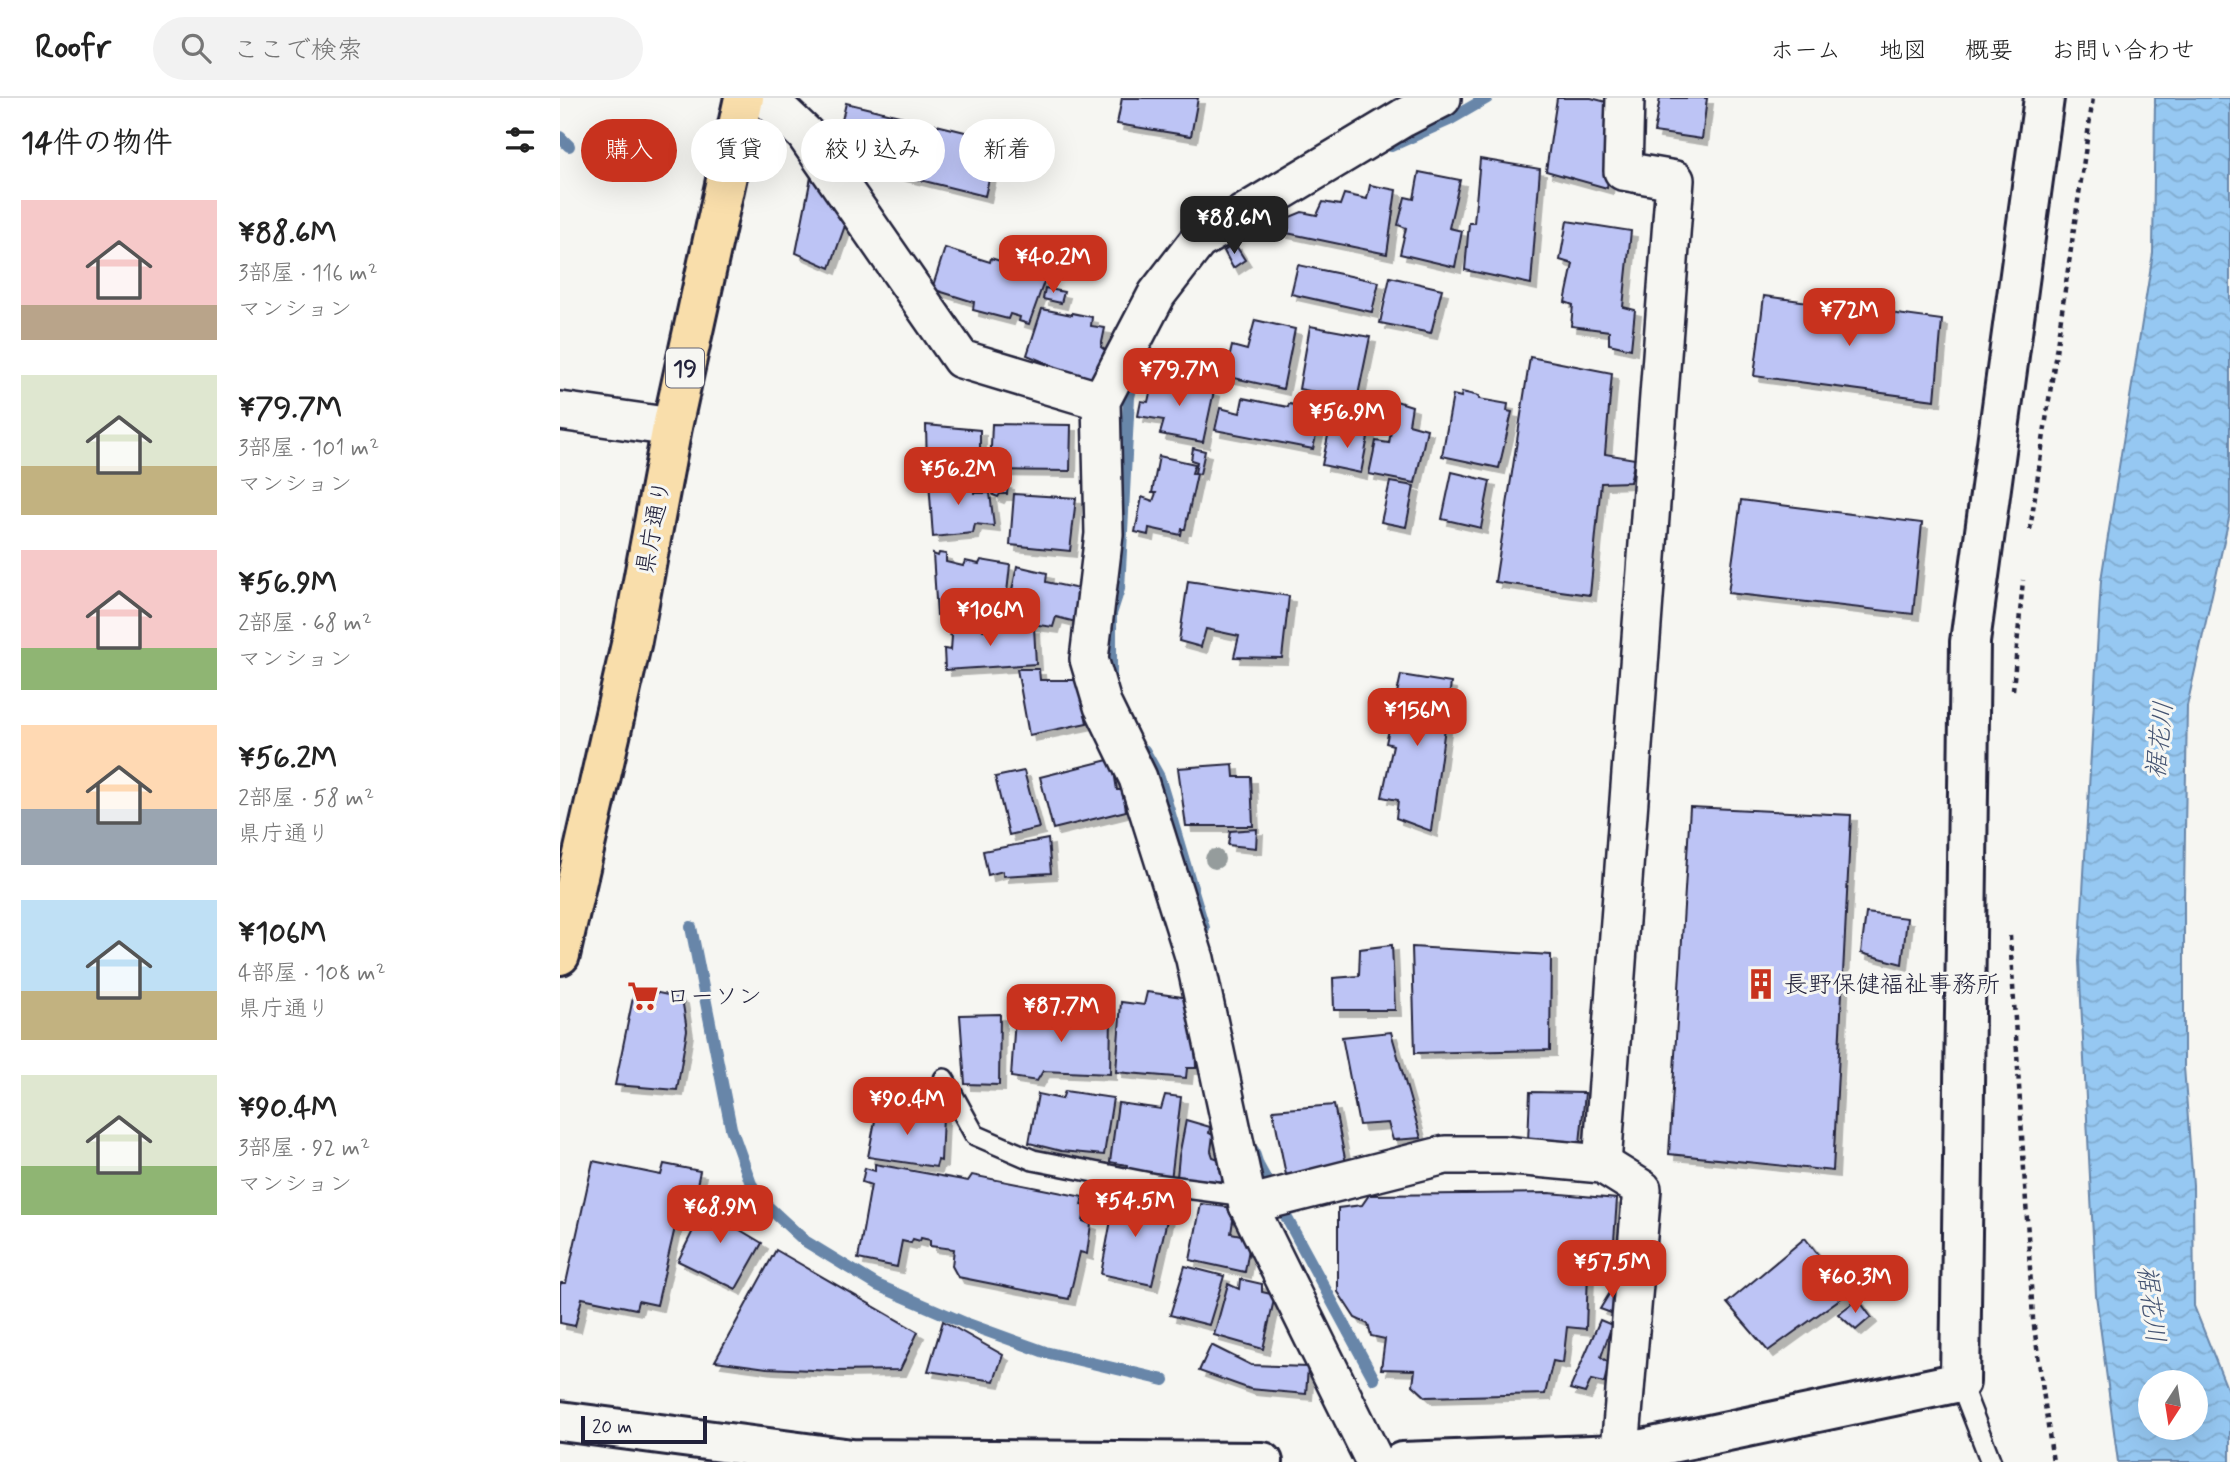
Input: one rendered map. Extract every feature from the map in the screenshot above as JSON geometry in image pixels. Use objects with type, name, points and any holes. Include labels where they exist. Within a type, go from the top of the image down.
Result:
[{"type":"highway","name":"県庁通り","points":[[560,956],[632,640],[672,427],[744,98]]},
{"type":"street","points":[[767,98],[806,134],[961,359],[1101,401]]},
{"type":"street","points":[[1375,1462],[1260,1199],[1195,959],[1138,778],[1103,706],[1090,659],[1104,534],[1101,401],[1157,294],[1198,241],[1404,108],[1442,98]]},
{"type":"street","points":[[1602,1164],[1675,180],[1623,171],[1625,98]]},
{"type":"street","points":[[1402,1462],[1619,1458],[1960,1382],[1970,642],[2044,98]]},
{"type":"street","points":[[560,411],[672,427]]},
{"type":"street","points":[[1260,1199],[1445,1155],[1502,1156],[1602,1164],[1642,1189],[1619,1458]]},
{"type":"street","points":[[560,1420],[852,1459],[1263,1462]]},
{"type":"lane","points":[[944,1079],[975,1135],[1033,1160],[1155,1184],[1260,1199]]},
{"type":"lane","points":[[1960,1382],[1991,1462]]},
{"type":"path","points":[[2030,530],[2093,98]]},
{"type":"path","points":[[2013,692],[2024,571]]},
{"type":"path","points":[[2010,934],[2033,1319],[2053,1462]]},
{"type":"water","name":"裾花川","points":[[2155,98],[2230,98],[2230,514],[2187,706],[2184,1067],[2193,1185],[2194,1306],[2230,1396],[2230,1462],[2118,1462],[2096,1295],[2079,961],[2101,580],[2153,253]]},
{"type":"building","points":[[1122,98],[1198,98],[1191,136],[1117,124]]},
{"type":"building","points":[[1557,98],[1591,98],[1618,105],[1607,188],[1546,171]]},
{"type":"building","points":[[1660,98],[1707,98],[1702,139],[1654,132]]},
{"type":"building","points":[[846,103],[912,119],[842,119]]},
{"type":"building","points":[[945,127],[959,131],[959,182],[988,182],[985,196],[928,182],[945,182]]},
{"type":"building","points":[[1480,159],[1540,169],[1531,284],[1465,270],[1469,223],[1474,223]]},
{"type":"building","points":[[1419,172],[1460,180],[1449,228],[1462,231],[1455,267],[1400,254],[1406,228],[1398,225],[1405,197],[1414,199]]},
{"type":"building","points":[[810,182],[823,182],[847,220],[830,268],[796,253]]},
{"type":"building","points":[[1370,185],[1396,190],[1387,254],[1282,232],[1285,219],[1302,212],[1317,215],[1323,202],[1340,205],[1344,194],[1367,199]]},
{"type":"building","points":[[1567,221],[1631,231],[1623,307],[1635,310],[1631,349],[1609,344],[1609,331],[1571,326],[1573,305],[1565,302],[1573,264],[1560,260]]},
{"type":"building","points":[[1235,244],[1245,260],[1233,268],[1224,251]]},
{"type":"building","points":[[945,248],[990,262],[991,258],[1046,276],[1029,324],[1010,314],[1008,319],[973,310],[974,302],[932,289]]},
{"type":"building","points":[[1298,265],[1379,282],[1372,312],[1291,294]]},
{"type":"building","points":[[1390,277],[1442,289],[1431,333],[1380,323]]},
{"type":"building","points":[[1045,288],[1064,292],[1061,303],[1043,299]]},
{"type":"building","points":[[1764,296],[1942,320],[1935,400],[1754,376]]},
{"type":"building","points":[[1042,309],[1092,317],[1091,326],[1105,328],[1101,347],[1105,350],[1092,382],[1027,355]]},
{"type":"building","points":[[1255,320],[1295,329],[1283,389],[1225,376],[1232,346],[1247,350]]},
{"type":"building","points":[[1310,326],[1370,337],[1357,400],[1299,389]]},
{"type":"building","points":[[1530,357],[1612,373],[1605,454],[1635,459],[1630,482],[1601,483],[1590,595],[1495,582]]},
{"type":"building","points":[[1154,375],[1214,391],[1203,442],[1160,434],[1164,420],[1138,416],[1141,401],[1148,402]]},
{"type":"building","points":[[1462,392],[1479,396],[1479,399],[1508,404],[1507,411],[1512,412],[1499,468],[1442,456],[1453,395],[1461,397]]},
{"type":"building","points":[[1243,398],[1288,407],[1289,404],[1307,407],[1307,414],[1311,415],[1310,424],[1318,427],[1313,449],[1215,430],[1220,408],[1240,413]]},
{"type":"building","points":[[1396,401],[1412,406],[1409,424],[1427,429],[1415,483],[1369,474],[1376,441],[1389,443]]},
{"type":"building","points":[[992,424],[1071,425],[1070,471],[990,470]]},
{"type":"building","points":[[1357,424],[1370,427],[1361,473],[1322,465],[1329,431],[1354,437]]},
{"type":"building","points":[[926,425],[980,430],[980,474],[927,469]]},
{"type":"building","points":[[1193,448],[1205,451],[1200,474],[1195,473],[1197,462],[1191,460]]},
{"type":"building","points":[[1159,456],[1195,464],[1192,473],[1197,474],[1185,529],[1182,529],[1181,535],[1149,528],[1148,535],[1135,532],[1142,497],[1153,501],[1156,493],[1152,493]]},
{"type":"building","points":[[1452,472],[1490,481],[1481,528],[1442,519]]},
{"type":"building","points":[[974,477],[974,493],[990,493],[994,526],[975,524],[973,533],[933,537],[929,481]]},
{"type":"building","points":[[995,481],[1008,484],[1007,494],[1000,494],[998,497],[993,495]]},
{"type":"building","points":[[1390,482],[1414,486],[1406,527],[1381,522]]},
{"type":"building","points":[[1014,494],[1076,498],[1070,551],[1010,545]]},
{"type":"building","points":[[1741,500],[1922,523],[1913,614],[1728,593]]},
{"type":"building","points":[[939,553],[946,554],[946,562],[963,566],[965,561],[979,564],[981,560],[1010,565],[1004,620],[937,615],[933,554],[938,556]]},
{"type":"building","points":[[1017,566],[1047,573],[1046,582],[1079,589],[1076,622],[1056,617],[1053,627],[1016,622],[1008,610]]},
{"type":"building","points":[[1188,581],[1289,596],[1282,658],[1234,657],[1239,636],[1206,629],[1201,647],[1179,641]]},
{"type":"building","points":[[950,625],[981,626],[983,630],[1034,627],[1036,664],[945,670],[944,649],[951,650]]},
{"type":"building","points":[[1017,669],[1039,669],[1040,680],[1078,680],[1087,723],[1029,735]]},
{"type":"building","points":[[1401,675],[1451,683],[1431,831],[1396,818],[1398,800],[1382,797],[1393,745],[1386,743]]},
{"type":"building","points":[[1112,759],[1117,790],[1123,790],[1126,811],[1053,829],[1040,777]]},
{"type":"building","points":[[1233,764],[1234,777],[1251,777],[1253,826],[1186,826],[1178,768]]},
{"type":"building","points":[[1024,771],[1039,828],[1009,835],[995,777]]},
{"type":"building","name":"長野保健福祉事務所","points":[[1690,807],[1851,815],[1833,1171],[1669,1154]]},
{"type":"building","points":[[1257,829],[1256,848],[1228,845],[1230,831]]},
{"type":"building","points":[[1048,839],[1051,873],[1003,876],[1003,871],[988,875],[983,851]]},
{"type":"building","points":[[1866,913],[1907,918],[1902,964],[1861,953]]},
{"type":"building","points":[[1392,945],[1395,1010],[1334,1010],[1333,978],[1359,976],[1360,949]]},
{"type":"building","points":[[1412,947],[1551,955],[1550,1050],[1415,1053]]},
{"type":"building","points":[[635,988],[682,998],[687,1030],[677,1090],[615,1085]]},
{"type":"building","points":[[1147,992],[1189,998],[1194,1011],[1196,1068],[1187,1068],[1186,1078],[1116,1072],[1121,1002],[1144,1005]]},
{"type":"building","points":[[1025,1011],[1111,1015],[1110,1074],[1043,1071],[1037,1081],[1011,1077],[1015,1018],[1022,1017]]},
{"type":"building","points":[[1000,1014],[999,1085],[965,1084],[960,1015]]},
{"type":"building","points":[[1391,1032],[1421,1138],[1393,1140],[1388,1123],[1359,1125],[1342,1037]]},
{"type":"building","points":[[1065,1091],[1113,1098],[1104,1155],[1061,1151],[1029,1143],[1038,1094],[1062,1099]]},
{"type":"building","points":[[1530,1092],[1585,1093],[1580,1143],[1528,1142]]},
{"type":"building","points":[[1165,1095],[1181,1097],[1171,1180],[1126,1172],[1127,1165],[1110,1162],[1118,1103],[1161,1109]]},
{"type":"building","points":[[878,1105],[943,1116],[941,1161],[938,1160],[936,1167],[868,1157]]},
{"type":"building","points":[[1334,1105],[1346,1163],[1286,1175],[1273,1110]]},
{"type":"building","points":[[1186,1120],[1210,1127],[1209,1133],[1213,1135],[1211,1151],[1213,1157],[1219,1159],[1219,1168],[1228,1173],[1226,1182],[1177,1177]]},
{"type":"building","points":[[593,1161],[661,1175],[664,1164],[700,1171],[692,1209],[680,1206],[657,1305],[638,1301],[636,1309],[582,1298],[575,1326],[560,1323],[560,1286],[561,1283],[566,1283]]},
{"type":"building","points":[[875,1164],[968,1181],[972,1175],[1083,1197],[1081,1205],[1086,1206],[1083,1221],[1091,1224],[1087,1254],[1080,1252],[1069,1299],[958,1277],[952,1266],[954,1249],[930,1246],[930,1240],[921,1238],[920,1241],[913,1239],[911,1243],[902,1241],[897,1267],[858,1259],[871,1185],[862,1182],[865,1168],[875,1171]]},
{"type":"building","points":[[713,1190],[734,1208],[727,1222],[762,1243],[736,1289],[678,1261]]},
{"type":"building","points":[[1116,1193],[1170,1207],[1152,1285],[1101,1274]]},
{"type":"building","points":[[1549,1193],[1617,1199],[1612,1269],[1588,1272],[1586,1329],[1567,1327],[1563,1363],[1553,1361],[1545,1394],[1426,1397],[1413,1385],[1415,1370],[1381,1369],[1385,1339],[1371,1336],[1368,1324],[1355,1318],[1338,1292],[1338,1208],[1362,1205],[1369,1195]]},
{"type":"building","points":[[1201,1204],[1235,1208],[1231,1233],[1251,1237],[1245,1272],[1190,1260]]},
{"type":"building","points":[[1805,1238],[1848,1293],[1768,1351],[1727,1303]]},
{"type":"building","points":[[776,1250],[918,1332],[900,1370],[767,1368],[715,1361]]},
{"type":"building","points":[[1185,1266],[1224,1276],[1209,1325],[1170,1315]]},
{"type":"building","points":[[1620,1276],[1617,1315],[1600,1309]]},
{"type":"building","points":[[1240,1279],[1262,1284],[1262,1292],[1275,1295],[1263,1349],[1214,1335],[1228,1284],[1239,1289]]},
{"type":"building","points":[[1858,1299],[1871,1317],[1856,1330],[1838,1314]]},
{"type":"building","points":[[1600,1320],[1612,1325],[1601,1357],[1609,1363],[1604,1383],[1591,1380],[1585,1393],[1570,1389]]},
{"type":"building","points":[[943,1321],[1003,1355],[994,1381],[928,1371]]},
{"type":"building","points":[[1211,1345],[1251,1365],[1308,1367],[1306,1394],[1250,1389],[1199,1371]]},
{"type":"waterway","points":[[1391,146],[1449,120],[1487,98]]},
{"type":"waterway","points":[[560,137],[569,146]]},
{"type":"waterway","points":[[1111,681],[1111,614],[1119,589],[1129,397],[1137,366]]},
{"type":"waterway","points":[[1144,750],[1159,777],[1204,928]]},
{"type":"waterway","points":[[691,927],[731,1128],[751,1184],[765,1204],[805,1241],[877,1285],[965,1323],[1045,1352],[1164,1380]]},
{"type":"waterway","points":[[1253,1150],[1258,1165],[1374,1379]]},
{"type":"place","name":"長野保健福祉事務所","points":[[1761,984]]},
{"type":"place","name":"ローソン","points":[[643,996]]}]
